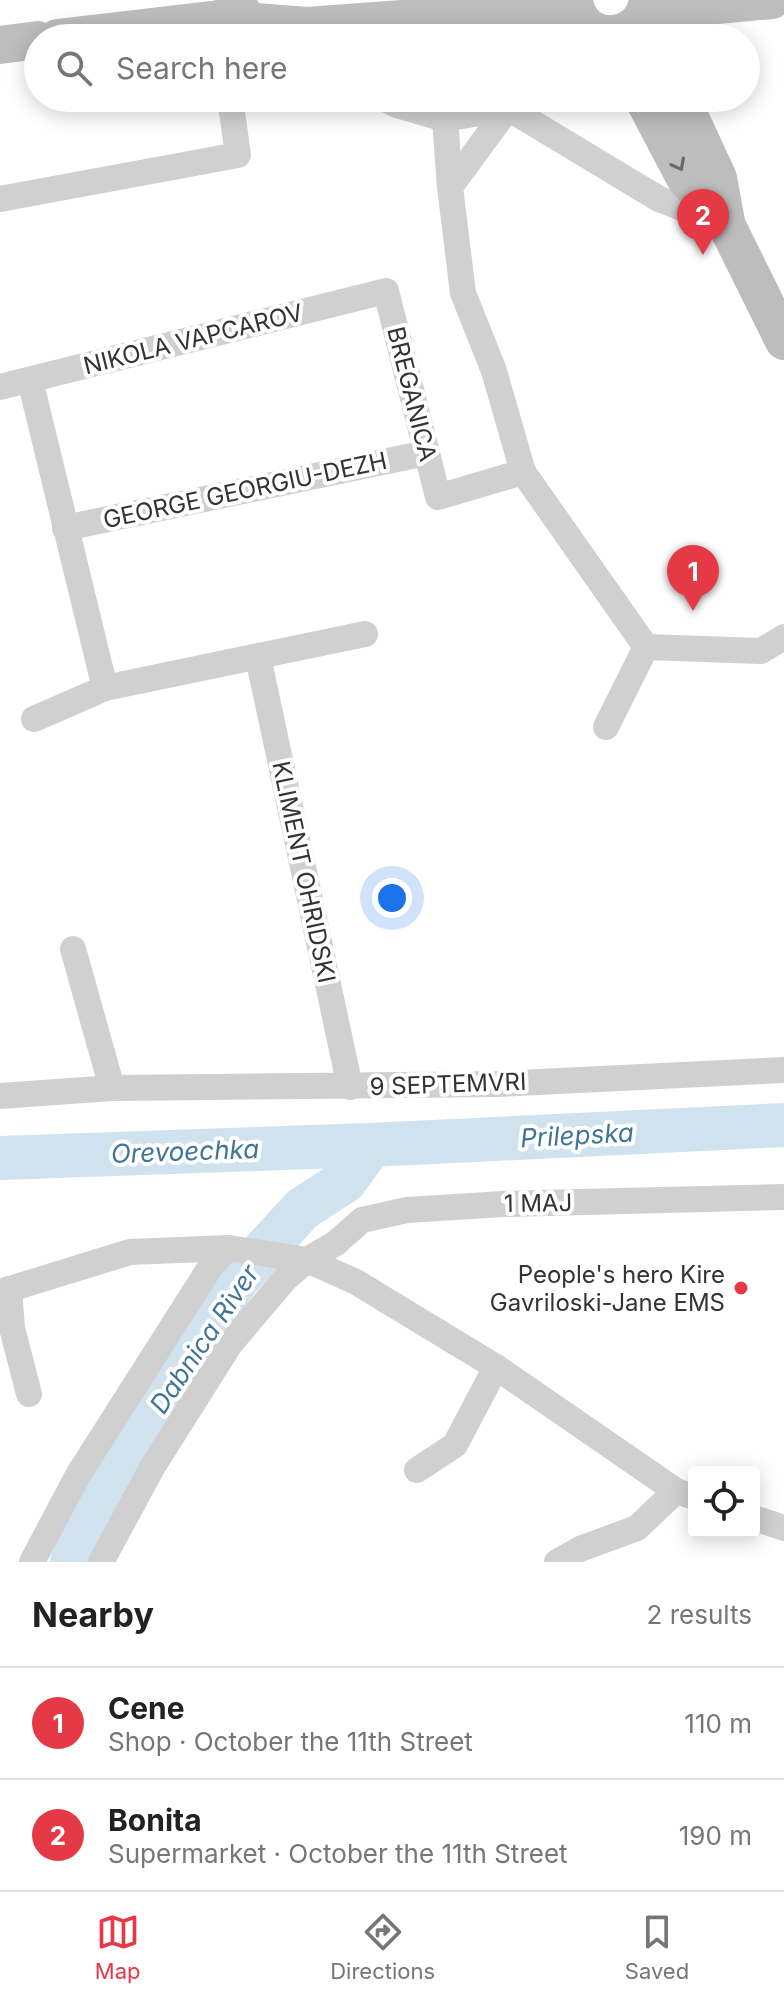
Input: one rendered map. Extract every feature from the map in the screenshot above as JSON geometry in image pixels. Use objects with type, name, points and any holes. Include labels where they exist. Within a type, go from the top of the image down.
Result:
[{"type":"street","points":[[233,24],[305,0]]},
{"type":"street","points":[[334,24],[415,18],[562,17],[619,22],[665,10],[772,0]]},
{"type":"street","points":[[703,24],[733,4]]},
{"type":"street","points":[[0,45],[24,42]]},
{"type":"street","points":[[0,199],[238,155],[232,112]]},
{"type":"street","points":[[421,112],[445,119],[485,112]]},
{"type":"street","points":[[450,187],[505,112]]},
{"type":"street","points":[[515,112],[659,199],[726,224]]},
{"type":"street","points":[[650,112],[685,178],[726,224],[784,341]]},
{"type":"street","points":[[687,112],[718,178],[726,224]]},
{"type":"street","points":[[445,119],[463,293],[494,371],[523,472],[646,647]]},
{"type":"street","name":"BREGANICA","points":[[386,291],[438,497],[523,472]]},
{"type":"street","name":"NIKOLA VAPCAROV","points":[[0,387],[386,291]]},
{"type":"street","points":[[30,380],[105,688]]},
{"type":"street","name":"GEORGE GEORGIU-DEZH","points":[[65,528],[426,453]]},
{"type":"street","points":[[34,719],[105,688],[365,634]]},
{"type":"street","points":[[646,647],[761,651],[784,637]]},
{"type":"street","points":[[606,727],[646,647]]},
{"type":"street","name":"KLIMENT OHRIDSKI","points":[[258,657],[350,1087]]},
{"type":"street","points":[[73,949],[112,1088]]},
{"type":"street","name":"9 SEPTEMVRI","points":[[0,1096],[112,1088],[497,1084],[784,1070]]},
{"type":"street","name":"1 MAJ","points":[[101,1562],[153,1466],[230,1344],[285,1279],[307,1260],[336,1243],[362,1220],[407,1210],[503,1204],[784,1197]]},
{"type":"street","points":[[32,1562],[78,1475],[211,1266],[228,1248]]},
{"type":"street","points":[[29,1394],[4,1291],[130,1252],[228,1248],[307,1260],[356,1282],[496,1367],[685,1494],[637,1528],[580,1549],[557,1562]]},
{"type":"street","points":[[417,1470],[455,1445],[496,1367]]},
{"type":"street","points":[[760,1520],[784,1528]]},
{"type":"waterway","name":"Prilepska","points":[[0,1158],[371,1145],[784,1125]]},
{"type":"waterway","name":"Dabnica River","points":[[72,1562],[85,1530],[115,1475],[192,1345],[237,1280],[302,1209],[345,1181],[371,1145]]},
{"type":"place","name":"Bonita","points":[[703,255]]},
{"type":"place","name":"Cene","points":[[693,611]]},
{"type":"place","name":"People's hero Kire Gavriloski-Jane EMS","points":[[741,1288]]},
{"type":"water label","name":"Orevoechka","points":[[185,1151]]}]
